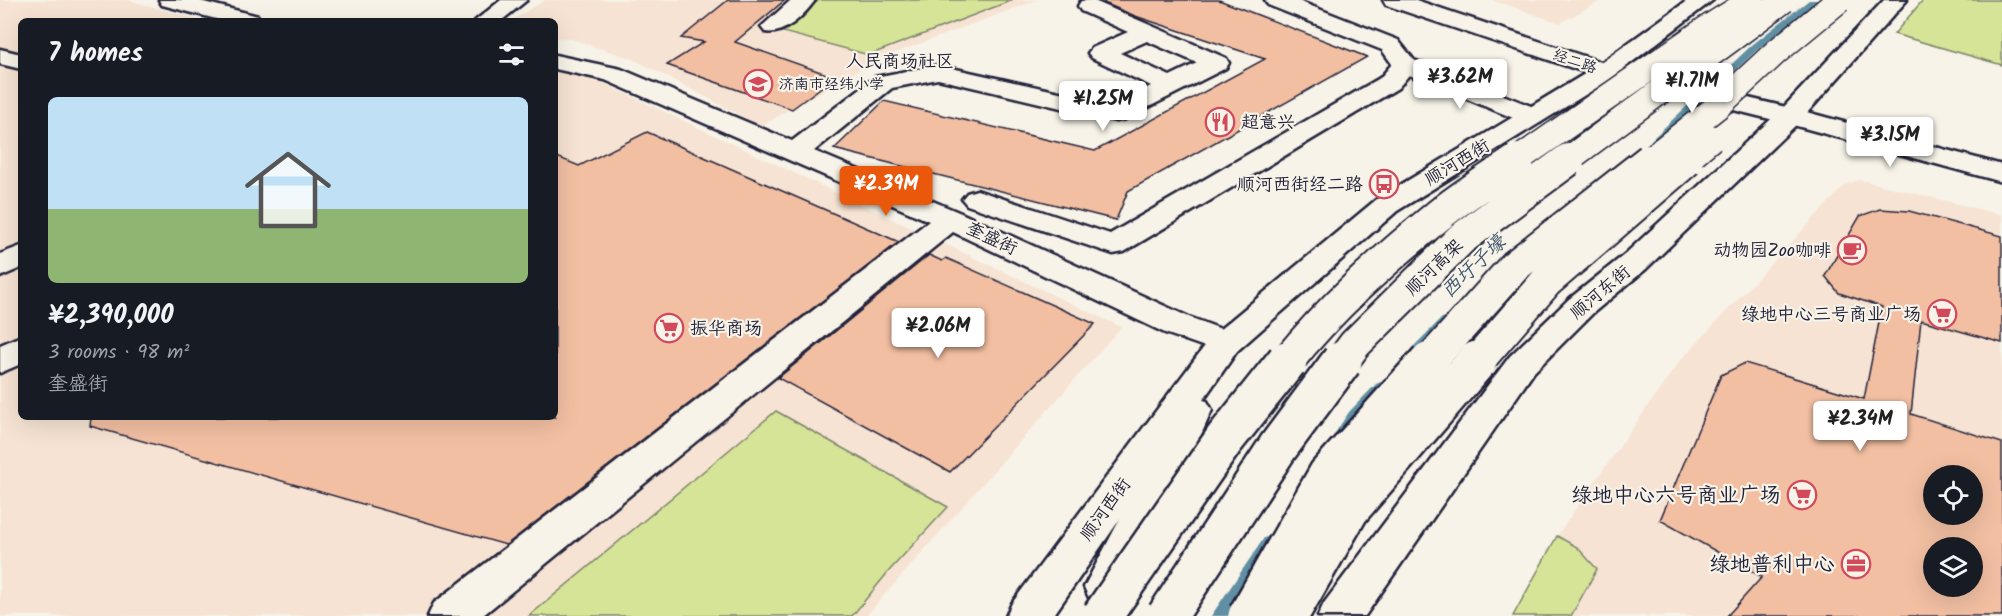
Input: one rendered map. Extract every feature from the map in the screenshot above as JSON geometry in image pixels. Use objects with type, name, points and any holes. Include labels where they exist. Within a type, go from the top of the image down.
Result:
[{"type":"main road","points":[[490,18],[516,0]]},
{"type":"main road","points":[[1276,0],[1390,45],[1405,65],[1532,116]]},
{"type":"main road","name":"经二路","points":[[1394,0],[1605,71]]},
{"type":"main road","name":"经二路","points":[[1427,0],[1571,47],[1599,61],[1605,71]]},
{"type":"main road","name":"顺河西街","points":[[1028,616],[1225,343],[1387,205],[1605,71],[1702,0]]},
{"type":"main road","points":[[1102,616],[1224,440],[1307,337],[1376,270],[1440,214],[1706,29],[1752,0]]},
{"type":"main road","name":"顺河高架","points":[[1167,616],[1278,447],[1363,336],[1461,238],[1784,0]]},
{"type":"main road","points":[[1248,616],[1328,475],[1515,266],[1718,106],[1776,52],[1839,0]]},
{"type":"main road","points":[[1288,616],[1349,510],[1546,282],[1725,126],[1821,36],[1853,0]]},
{"type":"main road","name":"顺河东街","points":[[1340,616],[1522,364],[1581,306],[1635,262],[1721,178],[1790,116],[1896,0]]},
{"type":"main road","points":[[773,27],[796,1]]},
{"type":"main road","points":[[187,2],[240,18]]},
{"type":"main road","points":[[795,152],[884,81],[938,72],[1116,113],[1227,59],[1147,32],[1089,6]]},
{"type":"main road","points":[[1147,32],[1100,53],[1171,86]]},
{"type":"main road","points":[[0,56],[18,61]]},
{"type":"main road","name":"奎盛街","points":[[558,63],[612,74],[795,152],[964,209],[1178,325],[1225,343]]},
{"type":"main road","points":[[450,616],[964,209],[1113,244],[1389,83],[1405,65]]},
{"type":"main road","points":[[1605,71],[1790,116],[2002,174]]},
{"type":"main road","points":[[1790,116],[1865,128],[2002,161]]},
{"type":"main road","points":[[0,267],[18,257]]},
{"type":"main road","name":"顺河西街","points":[[1090,616],[1167,469],[1225,343]]},
{"type":"main road","points":[[0,361],[18,350]]},
{"type":"shaded area","points":[[0,0],[128,0],[192,18],[18,18],[18,420],[558,420],[558,72],[584,74],[1121,327],[866,616],[0,616]]},
{"type":"shaded area","name":"济南市经纬小学","points":[[545,0],[1037,0],[876,60],[761,126],[633,59],[568,38],[558,38],[558,18],[516,18]]},
{"type":"shaded area","points":[[1492,0],[1602,0],[1560,23]]},
{"type":"shaded area","points":[[1861,180],[2002,215],[2002,616],[1513,616],[1557,536],[1679,362],[1846,184]]},
{"type":"green space","points":[[819,0],[1013,0],[869,55],[783,32]]},
{"type":"green space","points":[[1923,0],[2002,0],[2002,65],[1894,34]]},
{"type":"green space","points":[[776,411],[948,507],[889,571],[852,616],[529,616]]},
{"type":"green space","points":[[1557,536],[1577,547],[1597,569],[1571,616],[1513,616]]},
{"type":"building","points":[[728,0],[785,0],[735,42],[835,77],[792,109],[667,65],[704,42],[681,38]]},
{"type":"building","points":[[1105,0],[1219,0],[1367,57],[1128,191],[1116,220],[834,149],[884,101],[1095,151],[1265,59],[1135,16],[1104,3]]},
{"type":"building","name":"振华商场","points":[[647,132],[899,242],[506,545],[90,426],[91,420],[558,420],[558,157],[579,166]]},
{"type":"building","points":[[1880,209],[1909,211],[2002,236],[2002,343],[1921,320],[1911,414],[2002,443],[2002,616],[1727,616],[1762,577],[1660,520],[1721,375],[1745,363],[1864,399],[1882,307],[1839,293],[1825,276],[1860,216]]},
{"type":"building","points":[[929,255],[942,261],[946,258],[1095,324],[950,472],[778,378]]},
{"type":"waterway","name":"西圩子壕","points":[[1654,142],[1755,47],[1814,0]]},
{"type":"waterway","name":"西圩子壕","points":[[1414,353],[1446,321]]},
{"type":"waterway","name":"西圩子壕","points":[[1342,433],[1354,415],[1381,387]]},
{"type":"waterway","name":"西圩子壕","points":[[1219,616],[1269,542]]},
{"type":"place","name":"济南市经纬小学","points":[[758,84]]},
{"type":"place","name":"超意兴","points":[[1220,122]]},
{"type":"place","name":"顺河西街经二路","points":[[1384,184]]},
{"type":"place","name":"动物园Zoo咖啡","points":[[1852,250]]},
{"type":"place","name":"绿地中心三号商业广场","points":[[1942,314]]},
{"type":"place","name":"振华商场","points":[[669,328]]},
{"type":"place","name":"绿地中心六号商业广场","points":[[1802,495]]},
{"type":"place","name":"绿地普利中心","points":[[1856,564]]},
{"type":"district","name":"人民商场社区","points":[[900,61]]}]
